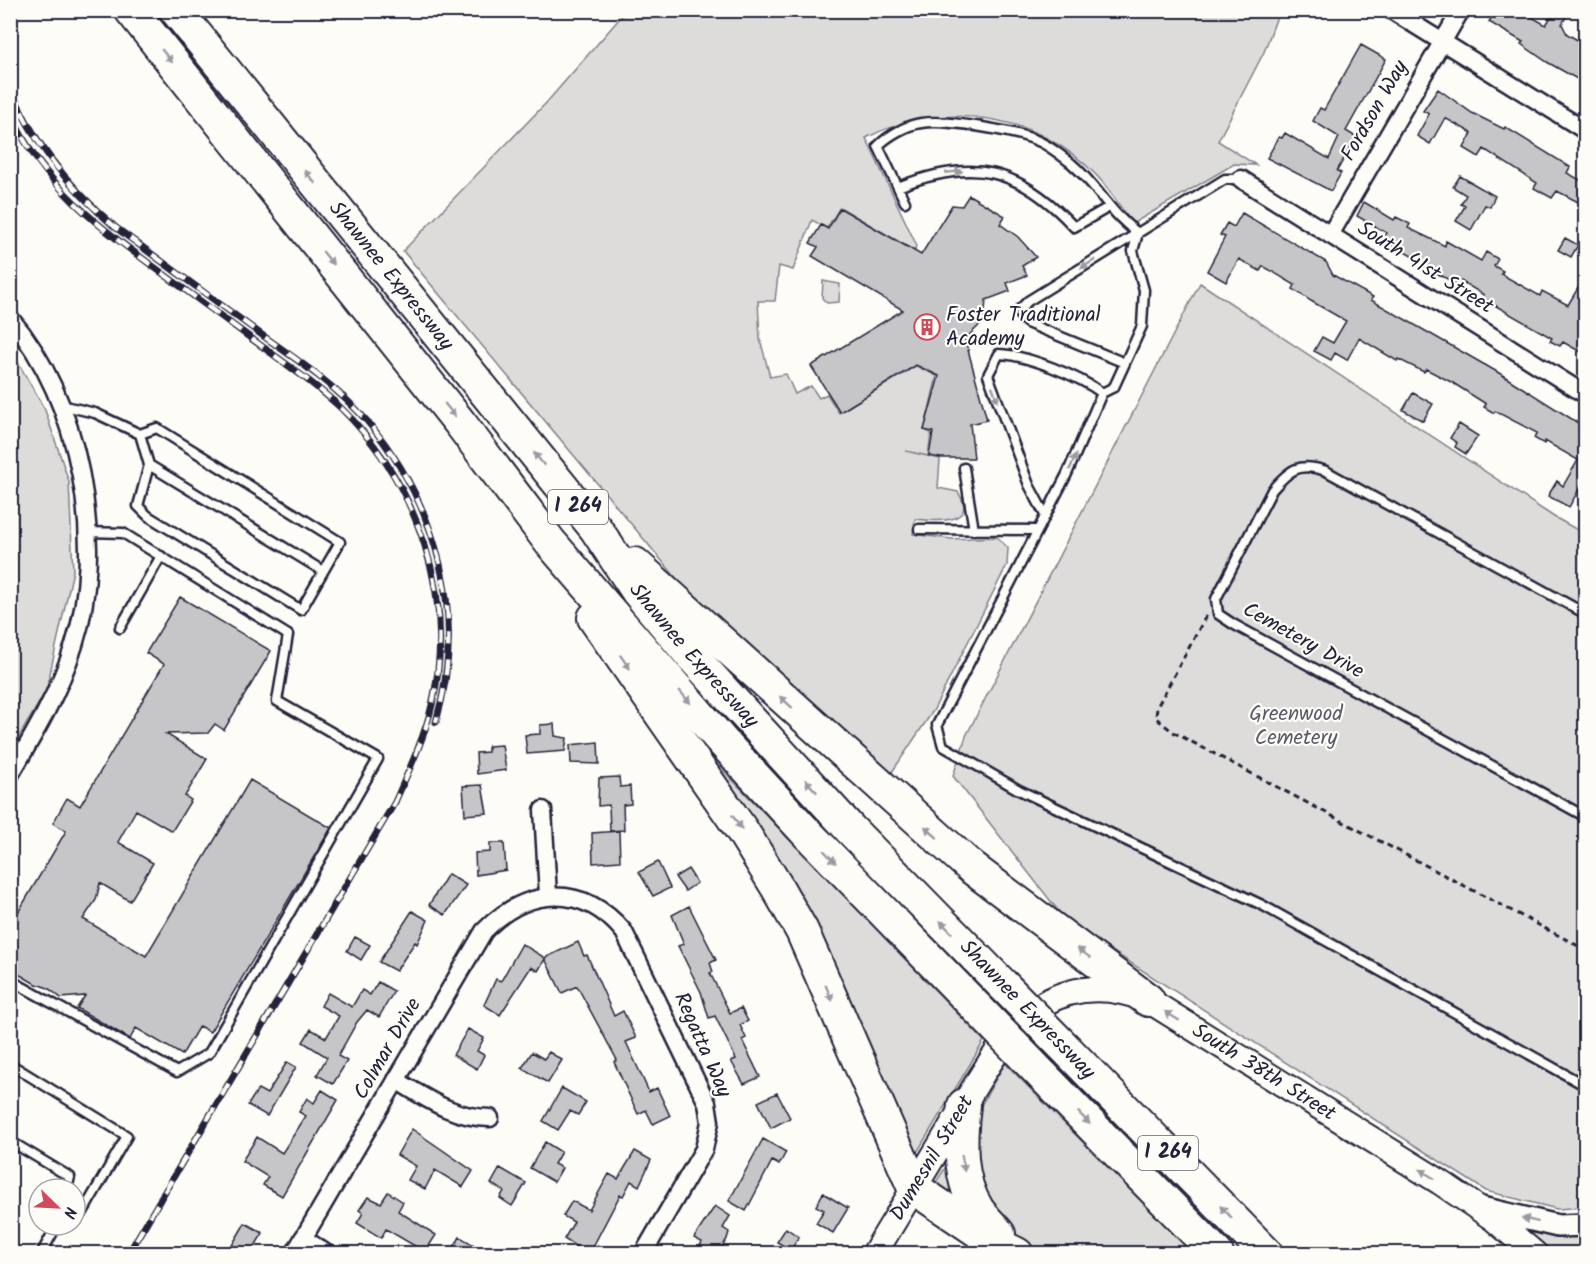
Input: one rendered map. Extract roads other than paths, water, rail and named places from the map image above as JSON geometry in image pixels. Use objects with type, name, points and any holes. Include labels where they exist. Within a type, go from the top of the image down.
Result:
[{"type":"highway","name":"Shawnee Expressway","points":[[131,10],[460,423],[550,542],[728,748],[804,830],[1217,1254]]},
{"type":"highway","name":"Shawnee Expressway","points":[[176,10],[596,529],[638,592],[689,653],[850,829],[1267,1254]]},
{"type":"highway","points":[[596,529],[972,868],[1148,1000]]},
{"type":"highway","points":[[550,542],[568,583],[743,831],[777,887],[802,932],[914,1188],[998,1244],[1017,1254]]},
{"type":"highway","points":[[964,1105],[961,1149],[967,1184],[978,1209],[999,1234],[1023,1254]]},
{"type":"main road","name":"South 38th Street","points":[[990,1062],[1019,1026],[1041,1005],[1062,996],[1096,987],[1124,990],[1148,1000],[1476,1206],[1535,1254]]},
{"type":"main road","name":"Dumesnil Street","points":[[874,1254],[990,1062]]},
{"type":"street","points":[[1391,10],[1586,131]]},
{"type":"street","name":"Fordson Way","points":[[1330,235],[1461,10]]},
{"type":"street","name":"South 41st Street","points":[[1241,179],[1586,395]]},
{"type":"street","points":[[10,318],[36,355],[61,405],[78,459],[87,532],[85,591],[75,643],[51,705],[10,775]]},
{"type":"street","points":[[543,810],[548,895]]},
{"type":"street","name":"Colmar Drive","points":[[294,1254],[484,931],[497,918],[515,906],[548,895]]},
{"type":"street","name":"Regatta Way","points":[[548,895],[574,899],[592,906],[615,922],[624,932],[707,1103],[710,1122],[704,1149],[643,1254]]},
{"type":"street","points":[[396,1080],[455,1113],[472,1118],[490,1118]]},
{"type":"street","points":[[1476,1206],[1558,1226],[1586,1225]]},
{"type":"street","points":[[303,1238],[327,1254]]},
{"type":"lane","points":[[906,202],[878,146],[886,137],[921,123],[955,124],[1005,132],[1039,141],[1089,180],[1119,220],[1138,233]]},
{"type":"lane","points":[[898,187],[922,177],[953,170],[982,171],[1013,179],[1039,193],[1074,227],[1109,207]]},
{"type":"lane","points":[[1125,363],[1027,323],[1020,316],[1021,308],[1028,301],[1225,179],[1241,179]]},
{"type":"lane","points":[[1138,233],[1133,251],[1144,290],[1142,326],[1113,387],[1101,393],[1067,474],[1044,513],[937,724],[943,746],[1019,789],[1262,905],[1586,1086]]},
{"type":"lane","points":[[1044,513],[1029,485],[988,375],[999,354],[1014,355],[1090,385],[1101,393]]},
{"type":"lane","points":[[61,405],[95,412],[140,434],[157,428],[340,542],[301,610],[148,516],[138,506],[149,465],[140,434]]},
{"type":"lane","points":[[149,465],[323,571]]},
{"type":"lane","name":"Cemetery Drive","points":[[1586,614],[1326,471],[1310,465],[1290,472],[1272,490],[1216,599],[1218,614],[1233,624],[1586,817]]},
{"type":"lane","points":[[964,468],[974,530]]},
{"type":"lane","points":[[919,529],[1035,531]]},
{"type":"lane","points":[[10,980],[177,1072],[209,1053],[378,759],[277,701],[288,635],[123,533],[87,532]]},
{"type":"lane","points":[[120,628],[161,556]]},
{"type":"lane","points":[[10,1064],[127,1136],[87,1205]]},
{"type":"lane","points":[[10,1141],[70,1177]]},
{"type":"lane","points":[[41,1254],[50,1237]]},
{"type":"railway","points":[[10,86],[29,127],[41,145],[68,180],[98,212],[330,386],[367,421],[392,454],[412,489],[428,525],[440,563],[447,602],[448,642],[445,682],[436,722]]},
{"type":"railway","points":[[10,112],[39,162],[76,204],[119,241],[315,386],[342,409],[369,439],[392,472],[410,508],[425,545],[435,585],[439,625],[438,665],[432,705],[411,766],[395,802],[128,1254]]},
{"type":"place","name":"Foster Traditional Academy","points":[[927,327]]},
{"type":"park label","name":"Greenwood Cemetery","points":[[1296,726]]}]
